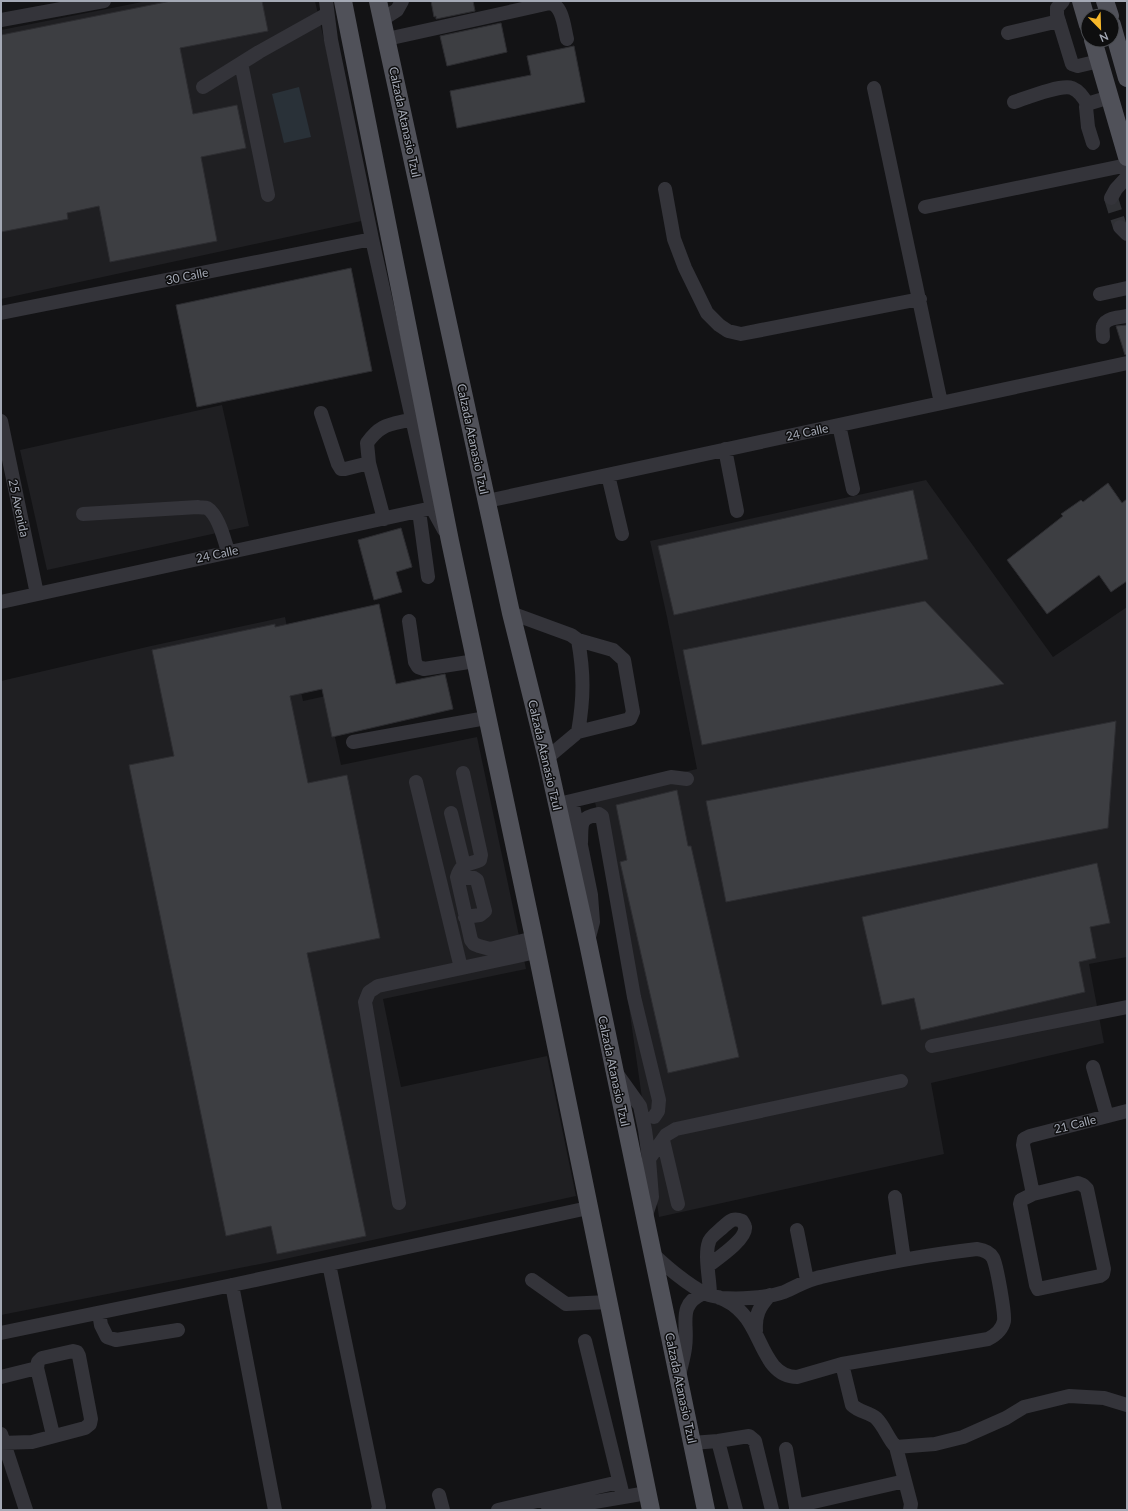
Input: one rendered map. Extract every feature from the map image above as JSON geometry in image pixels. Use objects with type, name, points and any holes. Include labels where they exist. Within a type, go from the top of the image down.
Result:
[{"type":"main road","points":[[344,1],[450,541],[486,718],[535,945],[649,1501]]},
{"type":"main road","name":"Calzada Atanasio Tzul","points":[[378,1],[511,613],[547,758],[565,802],[588,943],[706,1510]]},
{"type":"main road","points":[[1095,48],[1127,157]]},
{"type":"main road","points":[[1119,48],[1127,78]]},
{"type":"street","points":[[65,8],[77,1]]},
{"type":"street","points":[[1,20],[104,1]]},
{"type":"street","points":[[383,19],[397,10],[402,1]]},
{"type":"street","points":[[1063,1],[1057,8],[1059,21],[1072,64],[1078,66],[1099,61]]},
{"type":"street","points":[[387,39],[550,3],[554,4],[559,10],[567,39]]},
{"type":"street","points":[[203,87],[326,7],[372,239],[413,419],[426,510],[428,577]]},
{"type":"street","points":[[1008,33],[1059,21]]},
{"type":"street","points":[[241,63],[268,195]]},
{"type":"street","points":[[1014,102],[1063,87],[1072,88],[1079,93],[1087,104],[1086,110],[1088,127],[1093,143]]},
{"type":"street","points":[[874,88],[941,403]]},
{"type":"street","points":[[1087,104],[1110,98]]},
{"type":"street","points":[[925,207],[1127,166]]},
{"type":"street","points":[[1111,198],[1116,189],[1127,177]]},
{"type":"street","points":[[665,189],[674,239],[685,268],[707,313],[728,331],[741,334],[920,300]]},
{"type":"street","name":"30 Calle","points":[[1,313],[372,239]]},
{"type":"street","points":[[1100,294],[1127,288]]},
{"type":"street","points":[[1103,337],[1103,326],[1106,322],[1127,316]]},
{"type":"street","name":"24 Calle","points":[[487,501],[1127,363]]},
{"type":"street","points":[[321,413],[341,469],[369,464]]},
{"type":"street","points":[[384,519],[369,464],[367,443],[375,431],[386,425],[413,419]]},
{"type":"street","name":"25 Avenida","points":[[1,421],[4,452],[37,594]]},
{"type":"street","points":[[839,425],[853,489]]},
{"type":"street","points":[[725,449],[738,511]]},
{"type":"street","points":[[608,475],[622,534]]},
{"type":"street","points":[[83,514],[198,507],[208,508],[214,515],[222,531],[228,552]]},
{"type":"street","points":[[426,510],[450,541]]},
{"type":"street","name":"24 Calle","points":[[1,602],[426,510]]},
{"type":"street","points":[[511,613],[578,640],[613,650],[624,660],[633,712],[630,719],[578,732],[547,758]]},
{"type":"street","points":[[409,621],[415,662],[418,667],[424,669],[475,661]]},
{"type":"street","points":[[578,640],[583,666],[583,705],[578,732]]},
{"type":"street","points":[[353,742],[486,718]]},
{"type":"street","points":[[462,773],[481,855],[480,860],[464,865],[458,872],[457,877],[471,940],[474,944],[490,950],[535,945]]},
{"type":"street","points":[[588,943],[593,922],[591,895],[581,843],[565,802],[671,777],[686,779]]},
{"type":"street","points":[[416,782],[461,968]]},
{"type":"street","points":[[451,813],[464,865]]},
{"type":"street","points":[[581,843],[582,822],[589,816],[599,814],[602,816],[634,997],[659,1100],[658,1111],[654,1117]]},
{"type":"street","points":[[457,877],[474,878],[477,880],[485,911],[480,915],[465,917]]},
{"type":"street","points":[[399,1203],[365,1002],[369,992],[378,986],[461,968],[535,945]]},
{"type":"street","points":[[932,1046],[1125,1009]]},
{"type":"street","points":[[613,1067],[630,1089],[640,1106],[649,1159],[652,1197],[645,1219]]},
{"type":"street","points":[[1094,1067],[1107,1116]]},
{"type":"street","points":[[649,1159],[666,1135],[676,1129],[901,1081]]},
{"type":"street","points":[[640,1106],[664,1124],[676,1129]]},
{"type":"street","name":"21 Calle","points":[[1032,1194],[1023,1145],[1024,1139],[1030,1136],[1127,1111]]},
{"type":"street","points":[[663,1140],[678,1204]]},
{"type":"street","points":[[1078,1183],[1084,1185],[1089,1196],[1104,1270],[1103,1274],[1100,1276],[1038,1289],[1020,1204],[1021,1200],[1032,1194],[1078,1183]]},
{"type":"street","points":[[895,1197],[904,1260]]},
{"type":"street","points":[[2,1334],[588,1208]]},
{"type":"street","points":[[797,1230],[807,1280]]},
{"type":"street","points":[[653,1254],[670,1270],[711,1295],[743,1313],[756,1332],[771,1364],[786,1376],[797,1378],[842,1364],[982,1341],[993,1336],[1001,1327],[1004,1314],[994,1263],[990,1254],[977,1249],[904,1260],[807,1280],[784,1292],[747,1298],[711,1295],[694,1297],[690,1300],[687,1308],[686,1347],[678,1378]]},
{"type":"street","points":[[329,1264],[379,1507],[378,1510]]},
{"type":"street","points":[[708,1266],[711,1295]]},
{"type":"street","points":[[532,1280],[566,1304],[608,1302]]},
{"type":"street","points":[[232,1285],[275,1510]]},
{"type":"street","points":[[756,1332],[757,1314],[764,1301],[770,1294]]},
{"type":"street","points":[[99,1313],[101,1325],[107,1337],[116,1340],[178,1330]]},
{"type":"street","points":[[585,1341],[623,1496]]},
{"type":"street","points":[[26,1510],[2,1440],[32,1442],[53,1435],[85,1428],[90,1424],[91,1419],[79,1356],[77,1352],[74,1351],[42,1358],[38,1362],[37,1368],[53,1435]]},
{"type":"street","points":[[842,1364],[852,1405],[856,1409],[868,1412],[875,1417],[882,1424],[892,1443],[896,1447],[911,1504],[910,1510]]},
{"type":"street","points":[[1,1377],[37,1368]]},
{"type":"street","points":[[896,1447],[935,1444],[962,1437],[1006,1418],[1024,1407],[1069,1396],[1104,1398],[1127,1405]]},
{"type":"street","points":[[692,1442],[718,1441],[749,1436],[755,1441],[772,1510]]},
{"type":"street","points":[[718,1441],[736,1510]]},
{"type":"street","points":[[786,1449],[796,1508],[800,1505],[905,1481]]},
{"type":"street","points":[[498,1510],[619,1482]]},
{"type":"street","points":[[440,1495],[444,1510]]},
{"type":"street","points":[[548,1510],[623,1496],[649,1501]]},
{"type":"shaded area","points":[[147,1],[315,1],[366,220],[1,299],[1,30]]},
{"type":"shaded area","points":[[299,87],[311,137],[284,143],[272,94]]},
{"type":"shaded area","points":[[222,405],[249,526],[47,570],[20,450]]},
{"type":"shaded area","points":[[926,480],[1053,657],[1127,607],[1127,957],[1089,964],[1104,1043],[931,1083],[944,1154],[659,1217],[608,860],[593,793],[697,769],[667,617],[650,541]]},
{"type":"shaded area","points":[[285,617],[303,701],[326,696],[341,765],[477,737],[526,969],[383,999],[401,1087],[547,1056],[576,1196],[280,1260],[1,1315],[1,681]]},
{"type":"building","points":[[171,1],[262,1],[268,31],[180,48],[193,114],[237,105],[246,148],[201,157],[217,241],[110,262],[99,206],[67,213],[68,219],[1,232],[1,35]]},
{"type":"building","points":[[431,1],[473,1],[475,11],[436,19],[436,16],[434,17]]},
{"type":"building","points":[[501,23],[507,52],[447,66],[440,36]]},
{"type":"building","points":[[574,46],[585,102],[457,128],[450,91],[531,75],[527,56]]},
{"type":"building","points":[[351,268],[372,371],[197,407],[176,305]]},
{"type":"building","points":[[1127,325],[1127,354],[1125,355],[1116,326]]},
{"type":"building","points":[[1108,483],[1122,503],[1127,499],[1127,581],[1111,592],[1099,575],[1047,614],[1007,560],[1063,516],[1061,514],[1081,500],[1083,502]]},
{"type":"building","points":[[913,490],[928,559],[674,615],[658,546]]},
{"type":"building","points":[[401,528],[412,567],[396,572],[402,592],[374,600],[358,540]]},
{"type":"building","points":[[925,601],[1004,684],[702,745],[683,650]]},
{"type":"building","points":[[379,604],[396,684],[445,674],[453,709],[332,737],[322,689],[290,696],[308,783],[347,775],[380,938],[307,953],[366,1236],[277,1254],[271,1226],[226,1236],[129,765],[174,756],[152,650],[275,624],[275,627]]},
{"type":"building","points":[[1116,721],[1108,828],[726,902],[706,801]]},
{"type":"building","points":[[677,790],[688,846],[691,846],[739,1057],[668,1073],[620,862],[627,860],[616,805]]},
{"type":"building","points":[[1097,863],[1110,923],[1090,927],[1096,958],[1079,962],[1085,992],[921,1030],[914,998],[882,1005],[862,917]]},
{"type":"tunnel","points":[[1111,198],[1120,227]]}]
